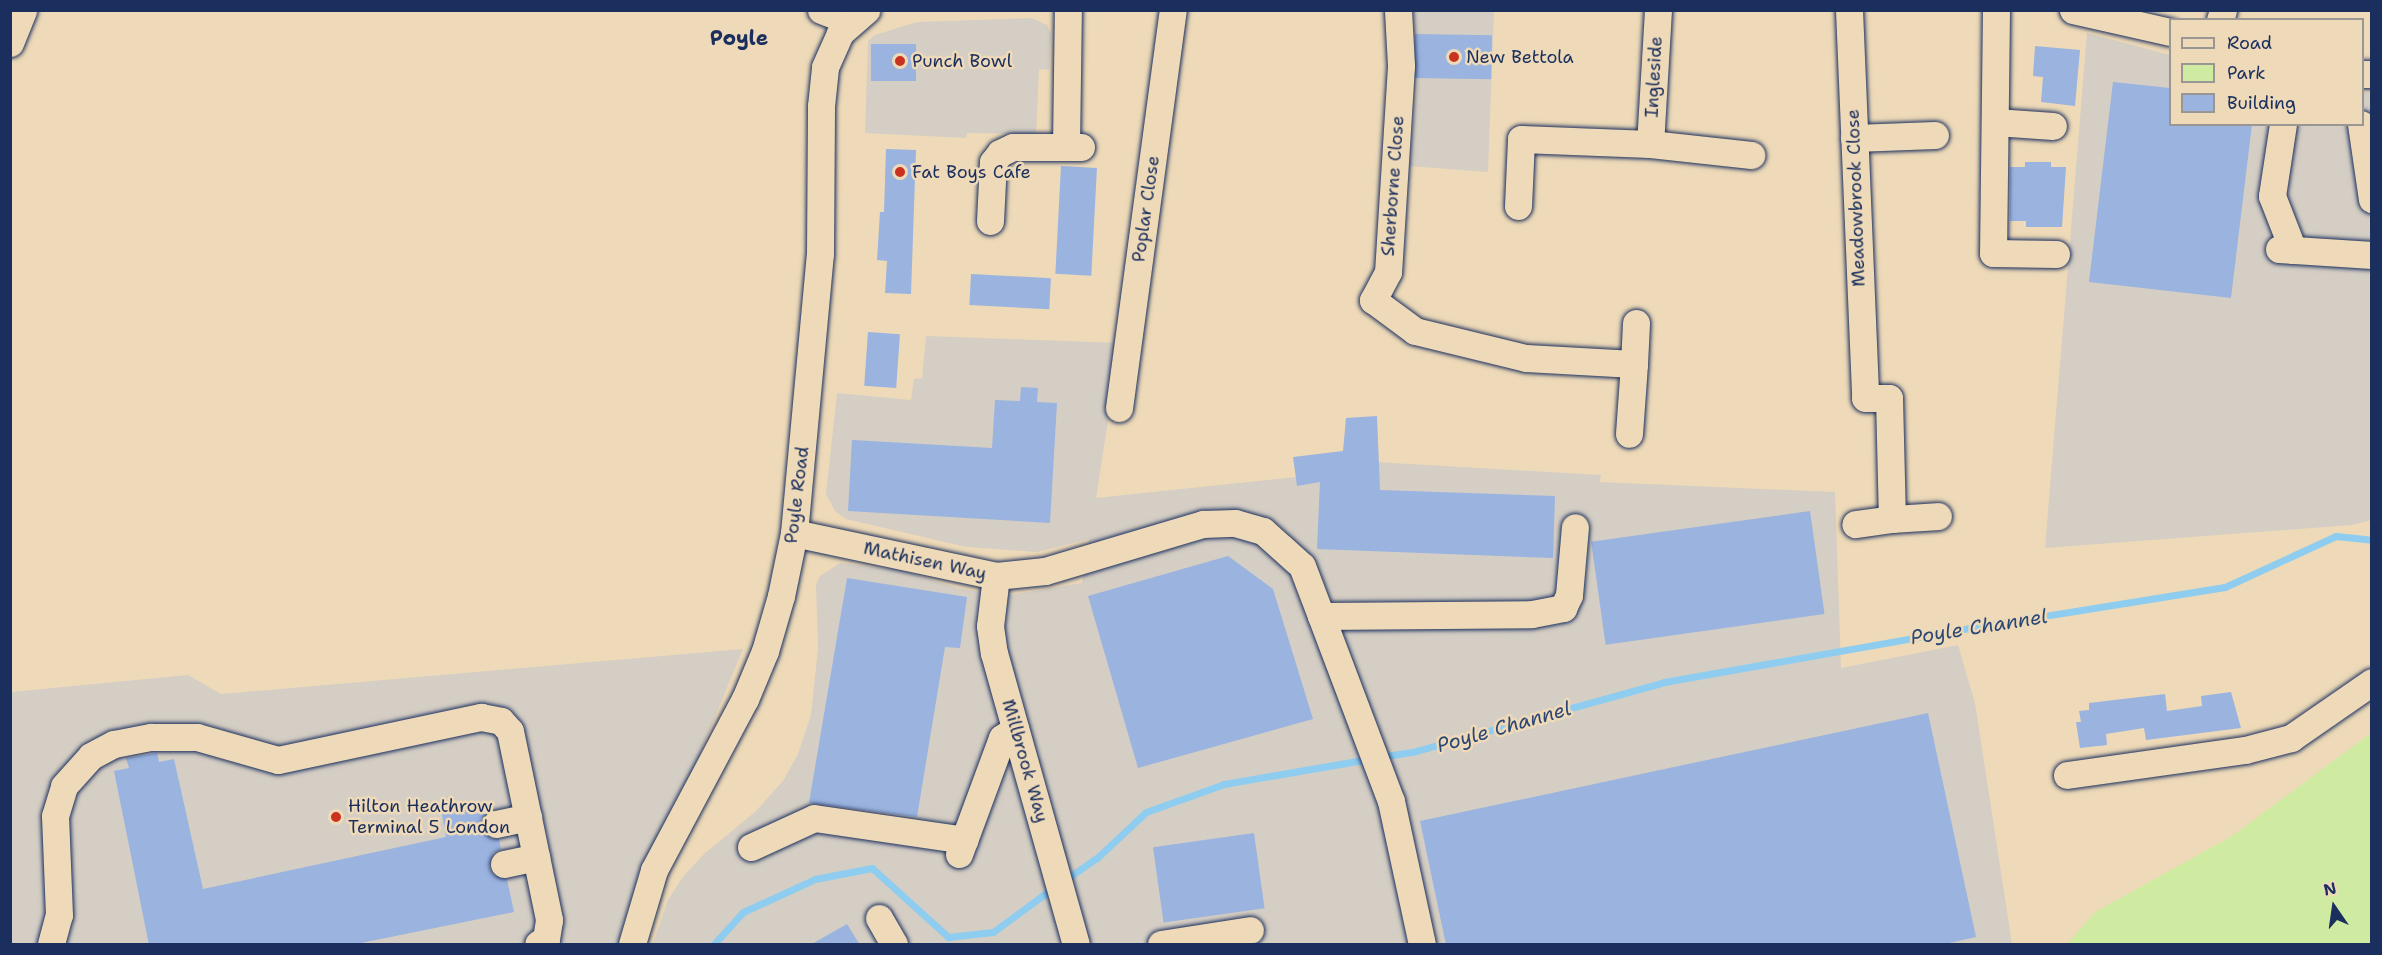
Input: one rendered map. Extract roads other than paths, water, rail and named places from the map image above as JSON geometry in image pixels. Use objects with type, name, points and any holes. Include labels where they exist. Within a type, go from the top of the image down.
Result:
[{"type":"street","points":[[10,43],[23,10]]},
{"type":"street","points":[[821,10],[858,16]]},
{"type":"street","points":[[990,221],[993,162],[1000,153],[1013,147],[1073,147],[1068,10]]},
{"type":"street","name":"Poplar Close","points":[[1119,408],[1173,10]]},
{"type":"street","name":"Sherborne Close","points":[[1398,10],[1401,66],[1388,272],[1373,300],[1415,331],[1526,357],[1634,364]]},
{"type":"street","name":"Ingleside","points":[[1650,144],[1658,10]]},
{"type":"street","name":"Meadowbrook Close","points":[[1849,10],[1854,138],[1855,386],[1865,398],[1889,398],[1892,519]]},
{"type":"street","points":[[1996,10],[1993,253],[2056,254]]},
{"type":"street","points":[[2073,10],[2169,32]]},
{"type":"street","name":"Poyle Road","points":[[632,945],[654,870],[745,699],[765,651],[794,533],[820,254],[822,96],[825,67],[840,33],[858,16]]},
{"type":"street","points":[[1995,122],[2053,126]]},
{"type":"street","points":[[2283,126],[2272,196],[2286,250],[2372,255]]},
{"type":"street","points":[[2361,126],[2372,198]]},
{"type":"street","points":[[1854,138],[1935,135]]},
{"type":"street","name":"Ingleside","points":[[1518,206],[1521,138],[1650,144],[1751,155]]},
{"type":"street","points":[[1629,435],[1636,323]]},
{"type":"street","points":[[1855,524],[1938,516]]},
{"type":"street","name":"Mathisen Way","points":[[794,533],[996,576],[1045,571],[1203,524],[1235,523],[1263,531],[1302,566],[1391,801],[1422,945]]},
{"type":"street","points":[[1321,616],[1532,614],[1563,608],[1569,595],[1575,527]]},
{"type":"street","name":"Millbrook Way","points":[[996,576],[990,626],[994,654],[1074,937]]},
{"type":"street","points":[[2067,775],[2245,750],[2290,738],[2372,682]]},
{"type":"street","points":[[51,945],[59,915],[55,816],[64,786],[91,756],[114,744],[151,737],[197,738],[278,760],[481,717],[501,721],[510,731],[550,929],[538,945]]},
{"type":"street","points":[[751,847],[814,818],[961,847],[1002,738],[1015,729]]},
{"type":"street","points":[[496,824],[528,817]]},
{"type":"street","points":[[504,864],[536,857]]},
{"type":"street","points":[[879,918],[894,945]]},
{"type":"street","points":[[1161,945],[1250,930]]},
{"type":"waterway","name":"Poyle Channel","points":[[1380,757],[1416,751],[1664,682],[1969,628],[2225,587],[2336,536],[2372,540]]},
{"type":"waterway","name":"Poyle Channel","points":[[1065,880],[1097,858],[1146,812],[1224,784],[1369,759]]},
{"type":"waterway","name":"Poyle Channel","points":[[714,944],[743,912],[815,879],[872,868],[948,937],[993,932],[1053,888]]},
{"type":"place","name":"New Bettola","points":[[1454,57]]},
{"type":"place","name":"Punch Bowl","points":[[900,61]]},
{"type":"place","name":"Fat Boys Cafe","points":[[900,172]]},
{"type":"place","name":"Hilton Heathrow Terminal 5 London","points":[[336,817]]},
{"type":"district","name":"Poyle","points":[[739,38]]}]
